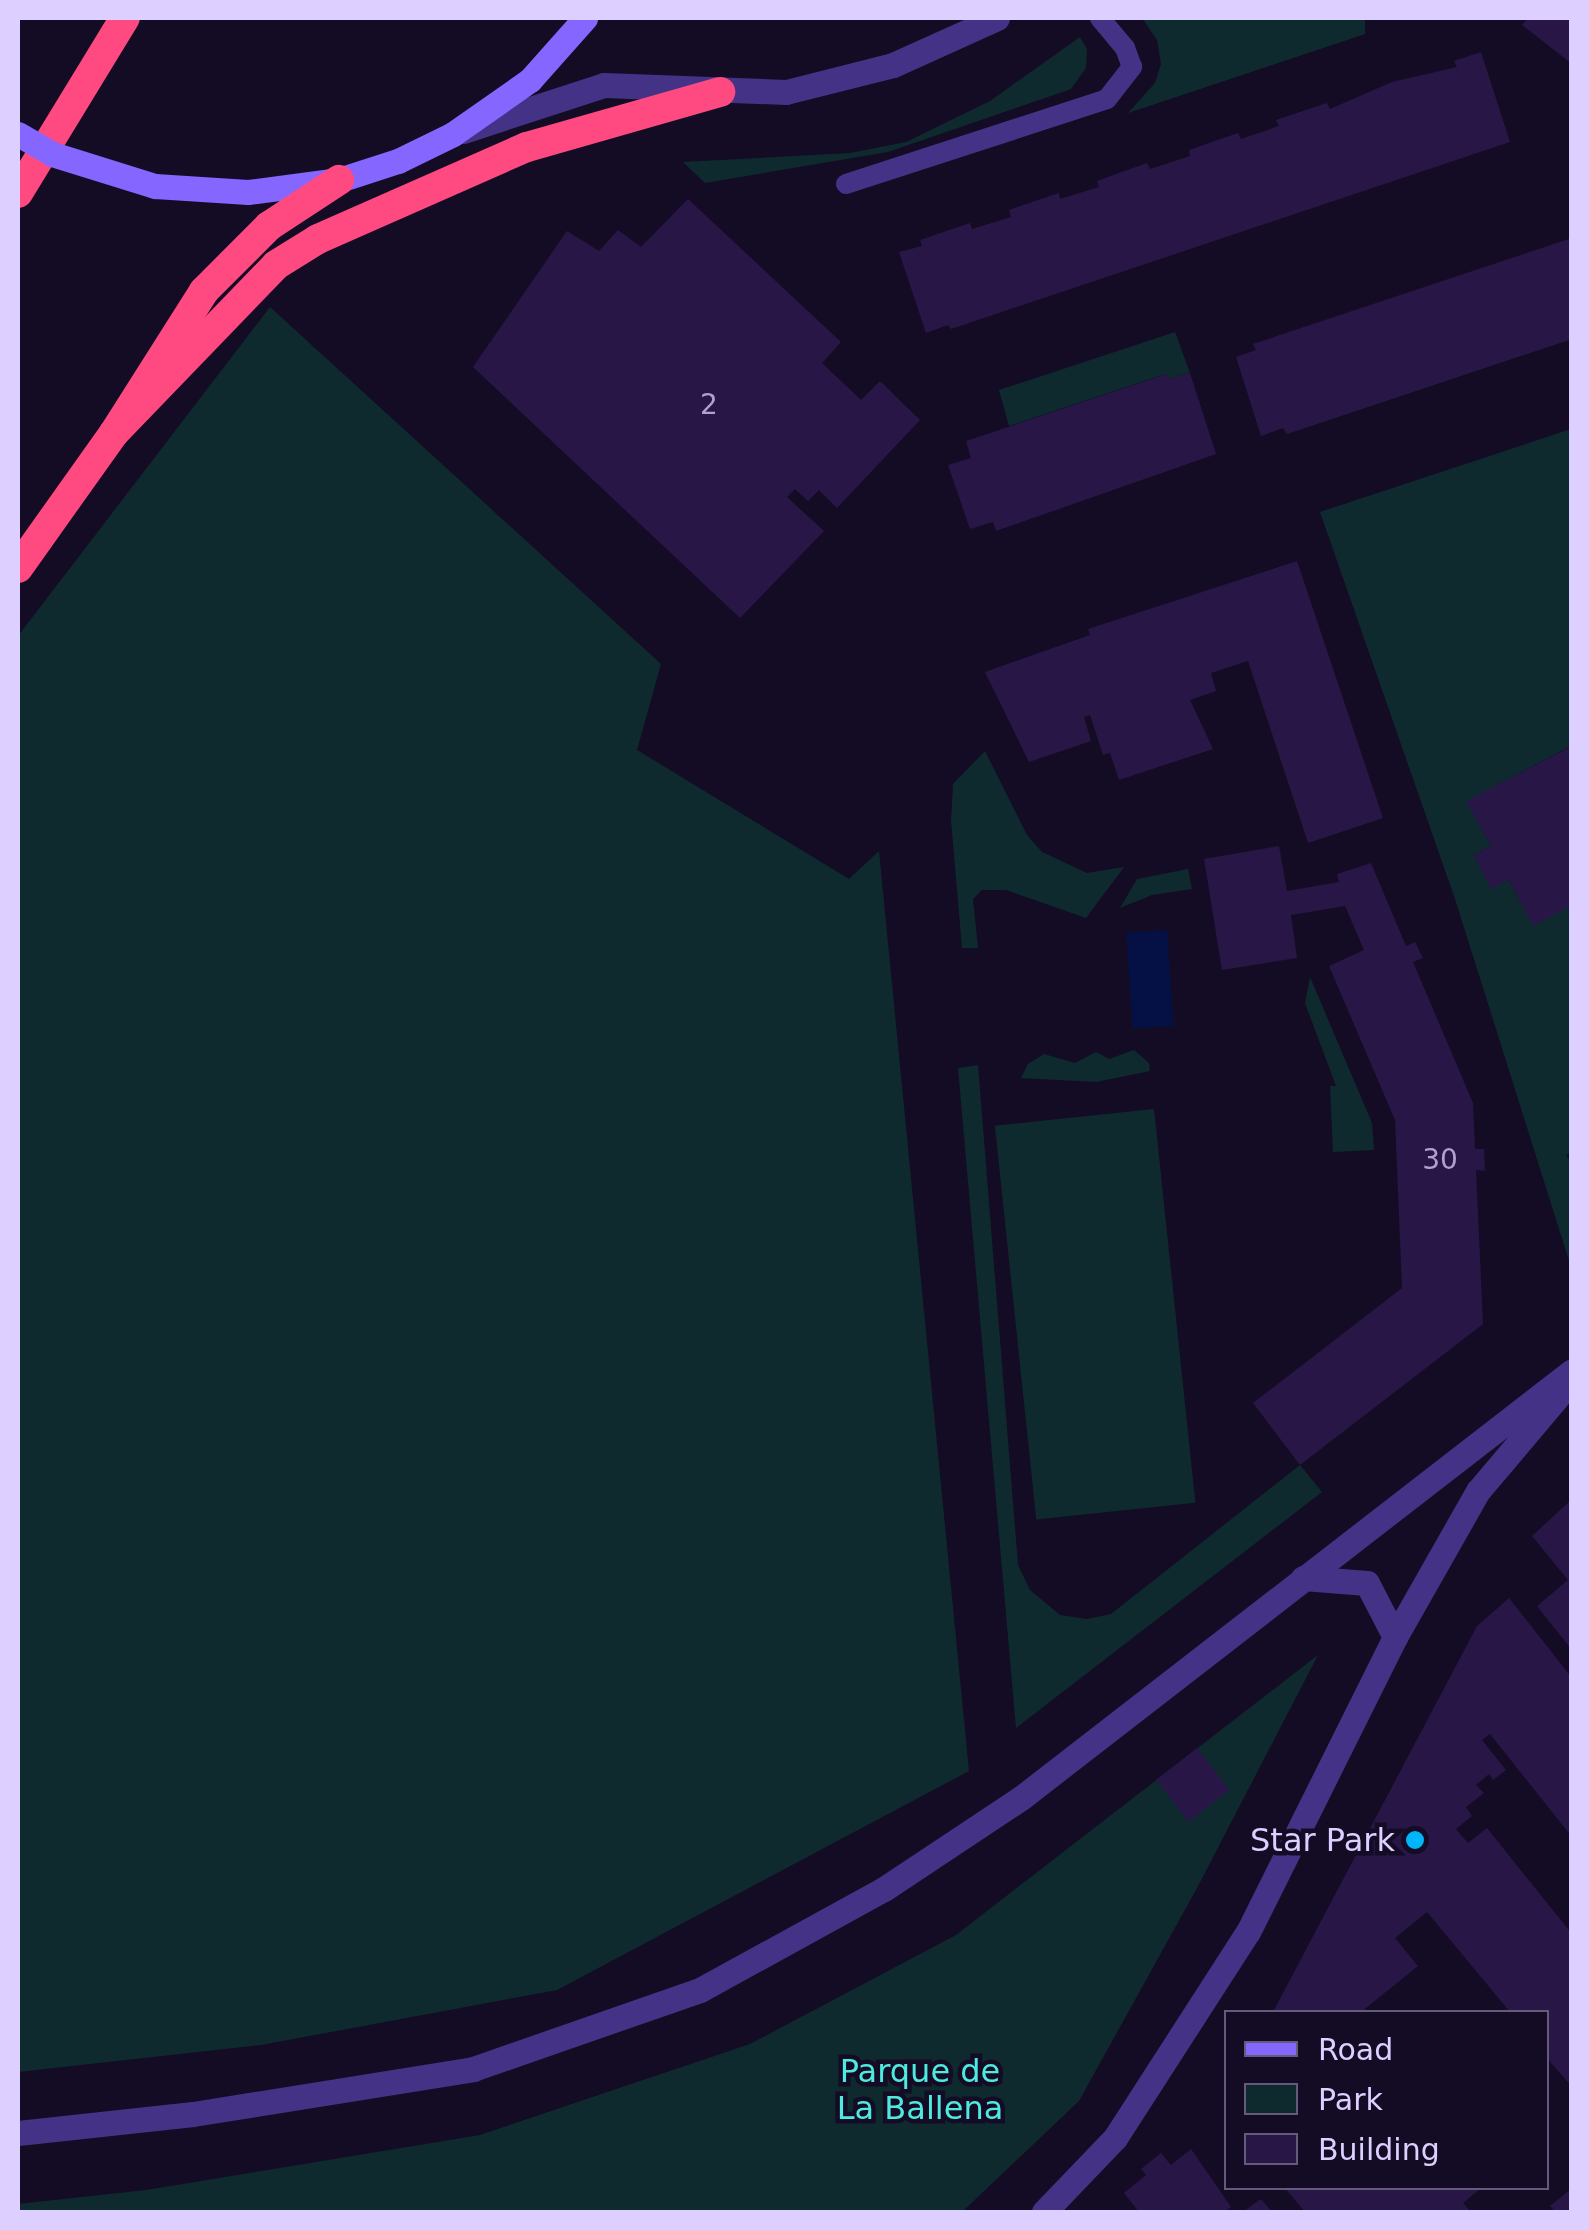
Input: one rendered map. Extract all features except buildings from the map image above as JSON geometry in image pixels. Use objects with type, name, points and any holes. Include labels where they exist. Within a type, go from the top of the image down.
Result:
[{"type":"highway","points":[[18,193],[125,18]]},
{"type":"highway","points":[[114,433],[276,265],[318,239],[527,147],[720,92]]},
{"type":"highway","points":[[18,568],[114,433],[204,291],[269,226],[339,180]]},
{"type":"street","points":[[454,134],[530,80],[585,18]]},
{"type":"street","points":[[18,134],[52,154],[155,186],[248,192],[339,180],[398,161],[454,134],[604,85],[786,92],[892,65],[998,18]]},
{"type":"street","points":[[18,2133],[193,2114],[474,2069],[700,1990],[884,1889],[1022,1798],[1572,1371]]},
{"type":"street","points":[[1044,2212],[1115,2138],[1248,1932],[1395,1637],[1478,1491],[1572,1380]]},
{"type":"street","points":[[1303,1578],[1367,1583],[1395,1637]]},
{"type":"lane","points":[[846,184],[1107,99],[1132,67],[1125,48],[1100,18]]},
{"type":"green space","points":[[1142,18],[1365,18],[1365,34],[1128,113],[1155,83],[1161,64],[1157,40]]},
{"type":"green space","points":[[1080,37],[1087,49],[1086,68],[1071,89],[888,152],[705,183],[683,162],[850,153],[906,142],[990,101]]},
{"type":"green space","points":[[270,307],[661,664],[637,750],[849,879],[879,851],[969,1771],[557,1990],[261,2045],[18,2072],[18,636]]},
{"type":"green space","points":[[1175,332],[1190,373],[1168,379],[1166,374],[1009,426],[999,390]]},
{"type":"green space","points":[[1571,429],[1571,746],[1467,801],[1491,846],[1474,855],[1491,888],[1509,880],[1533,925],[1571,905],[1572,1152],[1566,1155],[1572,1164],[1571,1267],[1455,899],[1320,512]]},
{"type":"green space","points":[[985,751],[1027,835],[1042,852],[1087,873],[1124,867],[1086,918],[1006,890],[982,890],[973,899],[978,948],[962,948],[951,820],[953,784]]},
{"type":"green space","points":[[1188,869],[1192,889],[1152,895],[1120,908],[1137,879]]},
{"type":"green space","points":[[1310,977],[1372,1123],[1374,1150],[1333,1152],[1330,1086],[1336,1086],[1305,1003]]},
{"type":"green space","points":[[1134,1050],[1149,1063],[1150,1071],[1096,1082],[1021,1078],[1028,1064],[1044,1054],[1075,1063],[1096,1052],[1109,1059]]},
{"type":"green space","points":[[978,1065],[1018,1565],[1030,1590],[1060,1615],[1087,1619],[1111,1614],[1300,1465],[1322,1492],[1016,1728],[958,1068]]},
{"type":"green space","points":[[1154,1109],[1195,1503],[1036,1520],[995,1126]]},
{"type":"green space","name":"Parque de La Ballena","points":[[1318,1655],[1197,1888],[1079,2101],[962,2212],[18,2212],[18,2204],[146,2190],[480,2135],[750,2044],[956,1935]]},
{"type":"shaded area","points":[[1167,930],[1174,1026],[1133,1029],[1126,933]]},
{"type":"place","name":"Star Park","points":[[1415,1840]]}]
